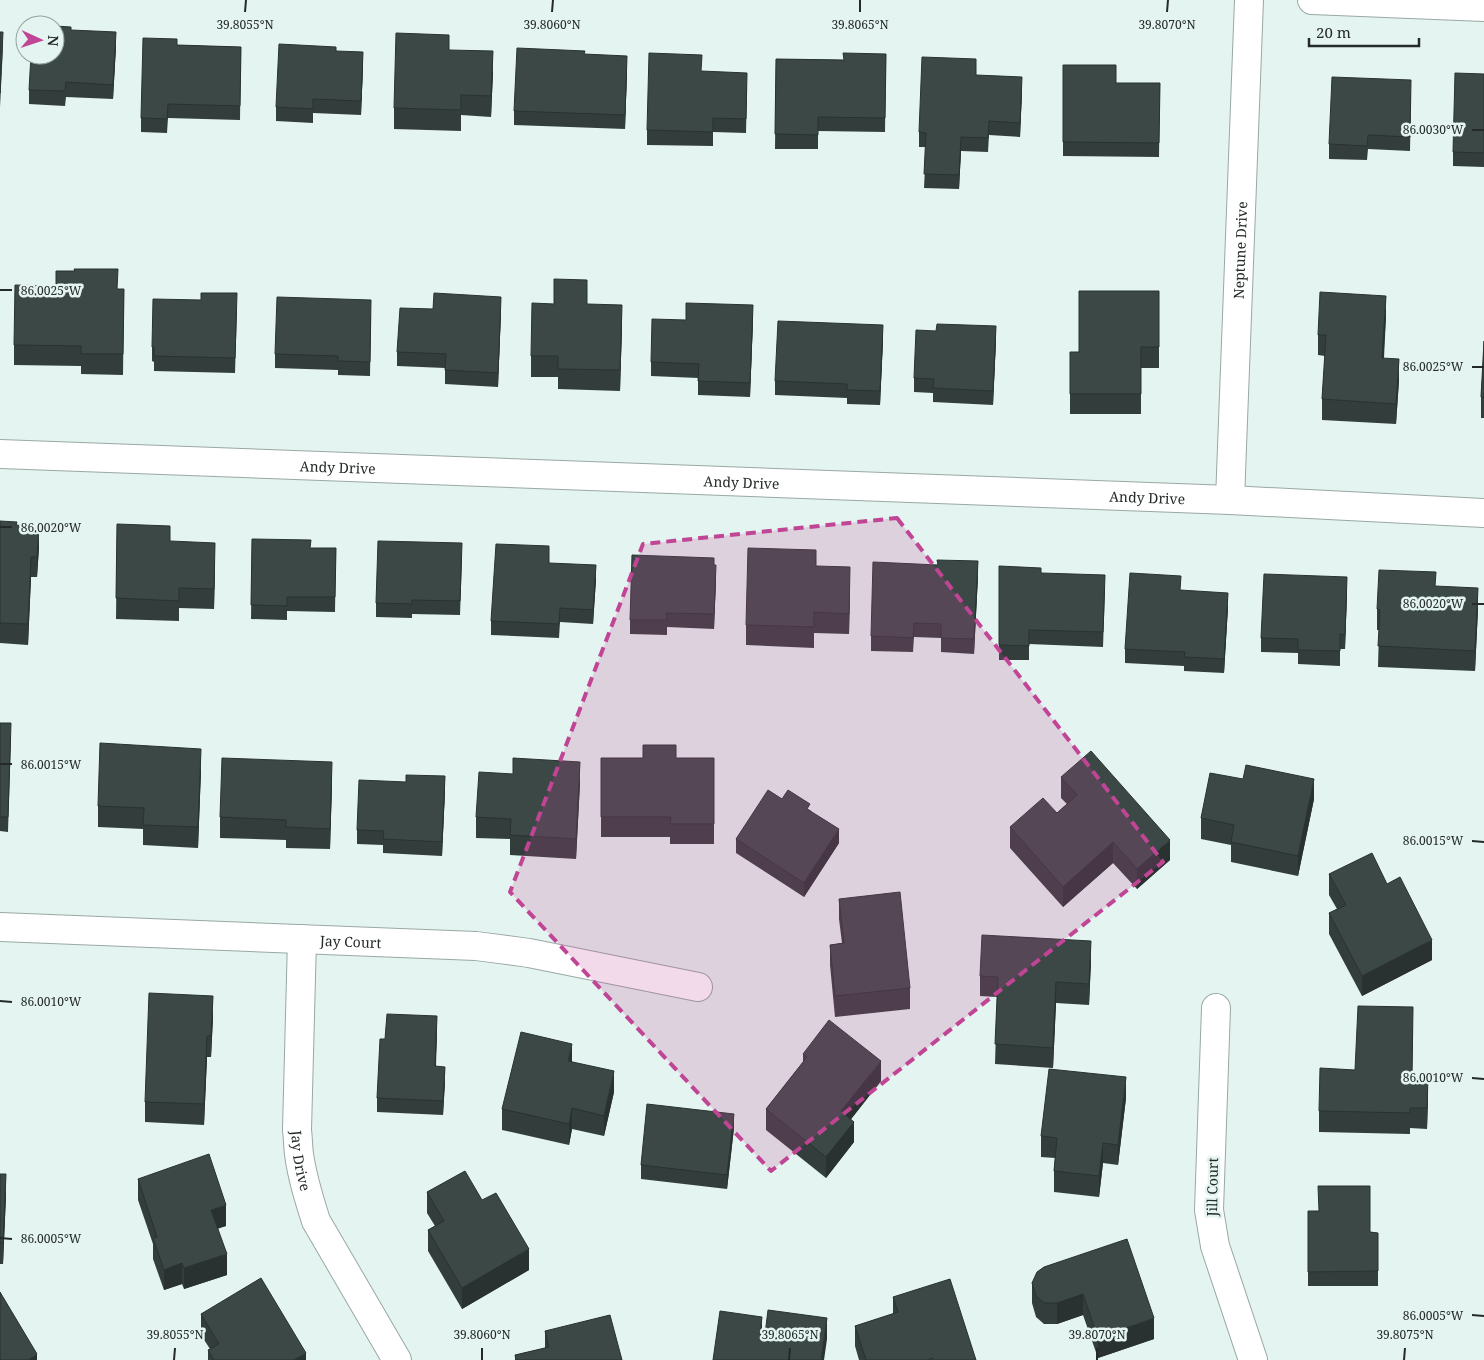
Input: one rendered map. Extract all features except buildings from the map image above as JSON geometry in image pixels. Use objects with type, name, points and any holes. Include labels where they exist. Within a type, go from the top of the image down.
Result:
[{"type":"street","name":"Neptune Drive","points":[[1230,500],[1249,0]]},
{"type":"street","points":[[1312,0],[1484,7]]},
{"type":"street","name":"Andy Drive","points":[[0,454],[1230,500],[1484,513]]},
{"type":"street","name":"Jay Court","points":[[0,927],[476,946],[529,953],[698,987]]},
{"type":"street","name":"Jay Drive","points":[[302,939],[297,1130],[298,1152],[306,1194],[312,1204],[316,1221],[397,1360]]},
{"type":"street","name":"Jill Court","points":[[1216,1008],[1209,1210],[1215,1246],[1253,1360]]},
{"type":"highlighted area","points":[[897,518],[1163,862],[771,1171],[510,892],[643,544]]}]
